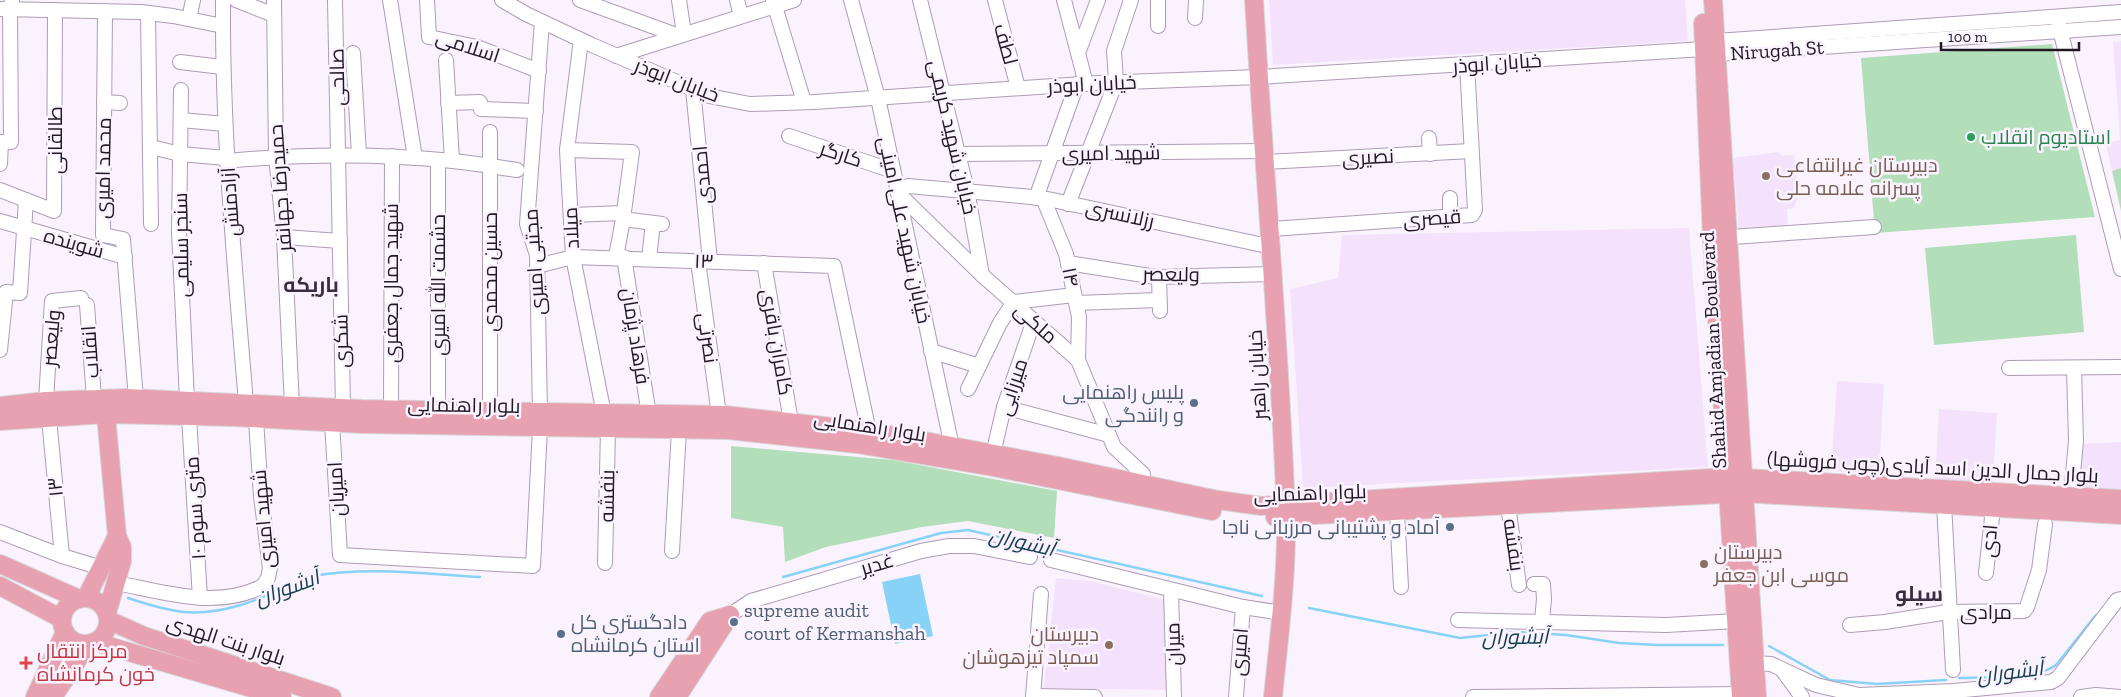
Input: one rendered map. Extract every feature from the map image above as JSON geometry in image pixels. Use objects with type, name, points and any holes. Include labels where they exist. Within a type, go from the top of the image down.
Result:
[{"type":"main road","name":"خیابان راهبر","points":[[1254,0],[1274,274],[1285,511],[1282,612],[1273,697]]},
{"type":"main road","name":"Shahid Amjadian Boulevard","points":[[1701,0],[1712,48]]},
{"type":"main road","name":"Shahid Amjadian Boulevard","points":[[1713,0],[1712,48],[1720,237],[1735,485],[1737,622],[1746,696]]},
{"type":"main road","name":"بلوار راهنمایی","points":[[0,421],[48,410],[136,399],[256,420],[332,422],[540,420],[606,422],[679,430],[728,430],[951,454],[993,454],[1218,500],[1285,511],[1396,511],[1508,505],[1735,485]]},
{"type":"main road","name":"بلوار راهنمایی","points":[[102,404],[188,409],[246,403],[391,410],[438,410],[490,412],[540,420]]},
{"type":"main road","points":[[53,697],[91,643],[105,633],[122,561],[122,546],[117,536],[102,404]]},
{"type":"main road","name":"بلوار راهنمایی","points":[[0,406],[48,410]]},
{"type":"main road","name":"بلوار راهنمایی","points":[[606,422],[649,415],[719,415],[869,432],[951,454],[1226,513],[1261,518],[1285,511],[1735,485]]},
{"type":"main road","name":"Shahid Amjadian Boulevard","points":[[1735,485],[1754,663],[1746,696]]},
{"type":"main road","name":"بلوار جمال الدین اسد آبادی(چوب فروشها)","points":[[1735,485],[2071,495],[2121,499]]},
{"type":"main road","name":"بلوار جمال الدین اسد آبادی(چوب فروشها)","points":[[1735,485],[1992,508],[2121,515]]},
{"type":"main road","points":[[35,697],[64,626],[67,606],[82,598],[102,568],[110,547],[117,536]]},
{"type":"main road","points":[[0,564],[82,598],[99,602],[108,616]]},
{"type":"main road","points":[[0,586],[64,626],[75,641],[91,643]]},
{"type":"main road","points":[[659,697],[710,621],[730,615]]},
{"type":"main road","points":[[677,697],[730,615]]},
{"type":"main road","name":"بلوار بنت الهدی","points":[[108,616],[144,636],[332,697]]},
{"type":"main road","name":"بلوار بنت الهدی","points":[[91,643],[282,697]]},
{"type":"street","points":[[189,19],[193,0]]},
{"type":"street","name":"آزادمنش","points":[[223,0],[222,67],[226,160],[246,403]]},
{"type":"street","points":[[236,0],[274,15]]},
{"type":"street","name":"حمیدرضا جهانفر","points":[[274,0],[276,156],[284,236],[292,406]]},
{"type":"street","name":"صالحی","points":[[335,0],[338,154]]},
{"type":"street","points":[[390,0],[415,158]]},
{"type":"street","name":"اسلامی","points":[[427,0],[429,37],[477,48],[539,71]]},
{"type":"street","points":[[580,0],[681,35]]},
{"type":"street","points":[[678,0],[681,35]]},
{"type":"street","points":[[737,0],[741,16]]},
{"type":"street","points":[[616,56],[741,16],[774,3],[794,0]]},
{"type":"street","name":"خیابان شهید علی امینی","points":[[851,0],[878,98],[893,171],[903,190],[951,454]]},
{"type":"street","name":"خیابان شهید کریمی","points":[[920,0],[967,190],[982,275]]},
{"type":"street","name":"لطف","points":[[995,0],[1018,88]]},
{"type":"street","points":[[1039,198],[1052,153],[1082,84],[1078,53],[1064,0]]},
{"type":"street","points":[[1078,53],[1098,0]]},
{"type":"street","points":[[1068,204],[1116,82],[1114,51],[1131,0]]},
{"type":"street","points":[[1158,0],[1158,26]]},
{"type":"street","points":[[1195,18],[1196,0]]},
{"type":"street","name":"خیابان ابوذر","points":[[509,2],[542,22],[709,96],[750,104],[878,98],[1116,82],[1259,77],[1712,48]]},
{"type":"street","points":[[774,3],[804,102]]},
{"type":"street","points":[[0,164],[4,142],[7,6],[144,8],[223,26]]},
{"type":"street","name":"طالقانی","points":[[0,190],[54,211],[61,97],[49,61],[54,6]]},
{"type":"street","name":"محمد امیری","points":[[99,7],[104,102],[102,234],[123,239],[136,399]]},
{"type":"street","name":"سنجر سلیمی","points":[[144,8],[151,147],[151,224]]},
{"type":"street","name":"Nirugah St","points":[[1712,48],[2056,15],[2121,12]]},
{"type":"street","points":[[2056,15],[2121,269]]},
{"type":"street","name":"مجتبی امیری","points":[[340,555],[533,566],[540,420],[534,271],[537,255],[527,224],[542,22]]},
{"type":"street","name":"Nirugah St","points":[[1712,48],[2121,26]]},
{"type":"street","name":"میلاد","points":[[581,40],[567,150],[573,257],[606,422]]},
{"type":"street","points":[[353,52],[360,155]]},
{"type":"street","points":[[446,60],[452,160]]},
{"type":"street","points":[[180,62],[222,67]]},
{"type":"street","name":"قیصری","points":[[1271,229],[1472,215],[1474,213],[1467,64]]},
{"type":"street","name":"احمدی","points":[[693,89],[704,261]]},
{"type":"street","name":"سنجر سلیمی","points":[[181,90],[179,232],[188,409]]},
{"type":"street","points":[[104,102],[120,103]]},
{"type":"street","points":[[448,103],[480,102],[481,108],[536,111]]},
{"type":"street","points":[[181,120],[225,124]]},
{"type":"street","name":"حسین محمدی","points":[[490,132],[490,412]]},
{"type":"street","name":"کارگر","points":[[789,136],[893,171]]},
{"type":"street","points":[[1429,138],[1430,154]]},
{"type":"street","points":[[151,147],[180,154],[226,160],[338,154],[452,160],[517,170]]},
{"type":"street","name":"فرهاد پژمان","points":[[567,150],[632,152],[620,257],[649,415]]},
{"type":"street","name":"نصیری","points":[[1264,156],[1430,154],[1471,151]]},
{"type":"street","name":"شهید امیری","points":[[958,154],[1088,153],[1264,156]]},
{"type":"street","name":"شکری","points":[[338,154],[343,408]]},
{"type":"street","name":"شهید جمال جعفری","points":[[391,410],[392,156]]},
{"type":"street","name":"حشمت الله امیری","points":[[438,160],[438,410]]},
{"type":"street","name":"رزلانسری","points":[[903,190],[967,190],[1039,198],[1272,247]]},
{"type":"street","name":"ملکی","points":[[903,190],[982,275],[1078,360],[1114,447],[1143,474]]},
{"type":"street","name":"۱۴","points":[[1039,198],[1066,254],[1079,317],[1078,360]]},
{"type":"street","points":[[1450,198],[1450,216]]},
{"type":"street","points":[[24,229],[26,200]]},
{"type":"street","points":[[571,215],[624,216],[658,223],[649,259]]},
{"type":"street","name":"شوینده","points":[[0,221],[124,257]]},
{"type":"street","points":[[1720,237],[1874,227]]},
{"type":"street","name":"شوینده","points":[[0,350],[6,292],[20,293],[24,229]]},
{"type":"street","points":[[284,236],[340,241]]},
{"type":"street","name":"۱۳","points":[[534,271],[573,257],[620,257],[834,266],[869,432]]},
{"type":"street","name":"نصرتی","points":[[704,261],[719,415]]},
{"type":"street","name":"کامران باقری","points":[[764,263],[791,422]]},
{"type":"street","name":"ولیعصر","points":[[1068,264],[1159,277],[1274,274]]},
{"type":"street","points":[[968,390],[1000,323],[1014,302],[1075,299],[1160,306],[1159,277]]},
{"type":"street","name":"ولیعصر","points":[[48,410],[52,301],[84,302]]},
{"type":"street","name":"انقلاب","points":[[84,302],[102,404]]},
{"type":"street","name":"میرزایی","points":[[993,454],[1004,407],[1034,320]]},
{"type":"street","points":[[931,351],[979,366]]},
{"type":"street","points":[[2009,368],[2121,367]]},
{"type":"street","points":[[2071,495],[2076,441],[2074,368]]},
{"type":"street","points":[[1004,407],[1109,435]]},
{"type":"street","name":"۱۰ متری سوم","points":[[188,409],[200,598]]},
{"type":"street","name":"۱۳","points":[[48,410],[62,556]]},
{"type":"street","name":"شهید امیری","points":[[116,583],[200,598],[222,598],[255,591],[263,586],[268,578],[270,568],[261,496],[256,420]]},
{"type":"street","name":"امیریان","points":[[332,422],[340,555]]},
{"type":"street","name":"بنفشه","points":[[605,563],[606,422]]},
{"type":"street","points":[[672,550],[679,430]]},
{"type":"street","points":[[1944,504],[1952,670]]},
{"type":"street","name":"بنفشه","points":[[1508,505],[1519,586]]},
{"type":"street","name":"ادی","points":[[1986,574],[1992,508]]},
{"type":"street","points":[[1396,511],[1401,587]]},
{"type":"street","name":"مرادی","points":[[1850,625],[1886,622],[1948,612],[2024,611],[2039,570],[2045,524]]},
{"type":"street","points":[[0,532],[62,556],[102,568]]},
{"type":"street","name":"غدیر","points":[[730,615],[751,601],[921,551],[949,546],[974,546],[1030,556]]},
{"type":"street","points":[[1051,560],[1171,591],[1243,607],[1282,612]]},
{"type":"street","name":"بنفشه","points":[[1534,584],[1543,584],[1542,621]]},
{"type":"street","name":"میران","points":[[1171,591],[1174,697]]},
{"type":"street","points":[[1041,594],[1033,696],[1095,697]]},
{"type":"street","points":[[1754,663],[1771,664],[1816,685],[1859,695],[1955,694],[2051,682],[2058,678],[2117,600],[2121,599]]},
{"type":"street","name":"امیری","points":[[1236,697],[1243,607]]},
{"type":"street","points":[[1458,620],[1666,625],[1737,622]]},
{"type":"street","points":[[1782,669],[1802,697]]},
{"type":"street","points":[[2081,697],[2096,695],[2121,696]]},
{"type":"street","points":[[1473,697],[1746,696]]},
{"type":"shaded area","points":[[1269,0],[1685,0],[1688,41],[1273,65]]},
{"type":"shaded area","points":[[2121,41],[2121,168],[2112,171],[2106,143],[2120,140],[2113,42]]},
{"type":"shaded area","name":"دبیرستان غیرانتفاعی پسرانه علامه حلی","points":[[1778,152],[1782,156],[1794,155],[1799,195],[1794,208],[1787,209],[1788,228],[1739,231],[1733,158]]},
{"type":"shaded area","points":[[1689,228],[1708,467],[1303,488],[1290,289],[1338,278],[1342,235]]},
{"type":"shaded area","points":[[1837,381],[1884,384],[1879,474],[1831,471]]},
{"type":"shaded area","points":[[1939,409],[1997,413],[1993,483],[1935,479]]},
{"type":"shaded area","points":[[2121,442],[2121,490],[2080,488],[2078,450],[2082,444]]},
{"type":"shaded area","name":"دبیرستان سمپاد تیزهوشان","points":[[1056,578],[1090,581],[1170,601],[1168,690],[1044,688]]},
{"type":"green space","name":"استادیوم انقلاب","points":[[2052,44],[2095,217],[1875,233],[1861,58]]},
{"type":"green space","points":[[2121,168],[2121,211],[2112,171]]},
{"type":"green space","points":[[2076,235],[2084,332],[1934,345],[1925,248]]},
{"type":"green space","points":[[731,446],[893,460],[1057,491],[1054,538],[968,521],[922,527],[826,547],[785,562],[783,527],[731,518]]},
{"type":"water","points":[[920,574],[933,636],[895,644],[882,582]]},
{"type":"waterway","name":"آبشوران","points":[[783,577],[941,533],[968,530],[1262,596]]},
{"type":"waterway","name":"آبشوران","points":[[128,598],[170,610],[201,612],[234,607],[313,576],[333,573],[375,571],[480,577]]},
{"type":"waterway","name":"آبشوران","points":[[1309,608],[1460,638],[1517,632],[1566,635],[1619,643],[1723,645]]},
{"type":"waterway","name":"آبشوران","points":[[1959,678],[2024,675],[2048,670],[2056,665],[2096,615]]},
{"type":"waterway","name":"آبشوران","points":[[1769,646],[1830,680],[1877,684],[1946,680]]},
{"type":"place","name":"استادیوم انقلاب","points":[[1971,137]]},
{"type":"place","name":"دبیرستان غیرانتفاعی پسرانه علامه حلی","points":[[1766,176]]},
{"type":"place","name":"پلیس راهنمایی و رانندگی","points":[[1194,403]]},
{"type":"place","name":"آماد و پشتیبانی مرزبانی ناجا","points":[[1450,527]]},
{"type":"place","name":"دبیرستان موسی ابن جعفر","points":[[1704,564]]},
{"type":"place","name":"supreme audit court of Kermanshah","points":[[734,622]]},
{"type":"place","name":"دادگستری کل استان کرمانشاه","points":[[561,634]]},
{"type":"place","name":"دبیرستان سمپاد تیزهوشان","points":[[1109,645]]},
{"type":"place","name":"مرکز انتقال خون کرمانشاه","points":[[26,663]]},
{"type":"district","name":"باریکه","points":[[311,285]]},
{"type":"district","name":"سیلو","points":[[1919,594]]}]
